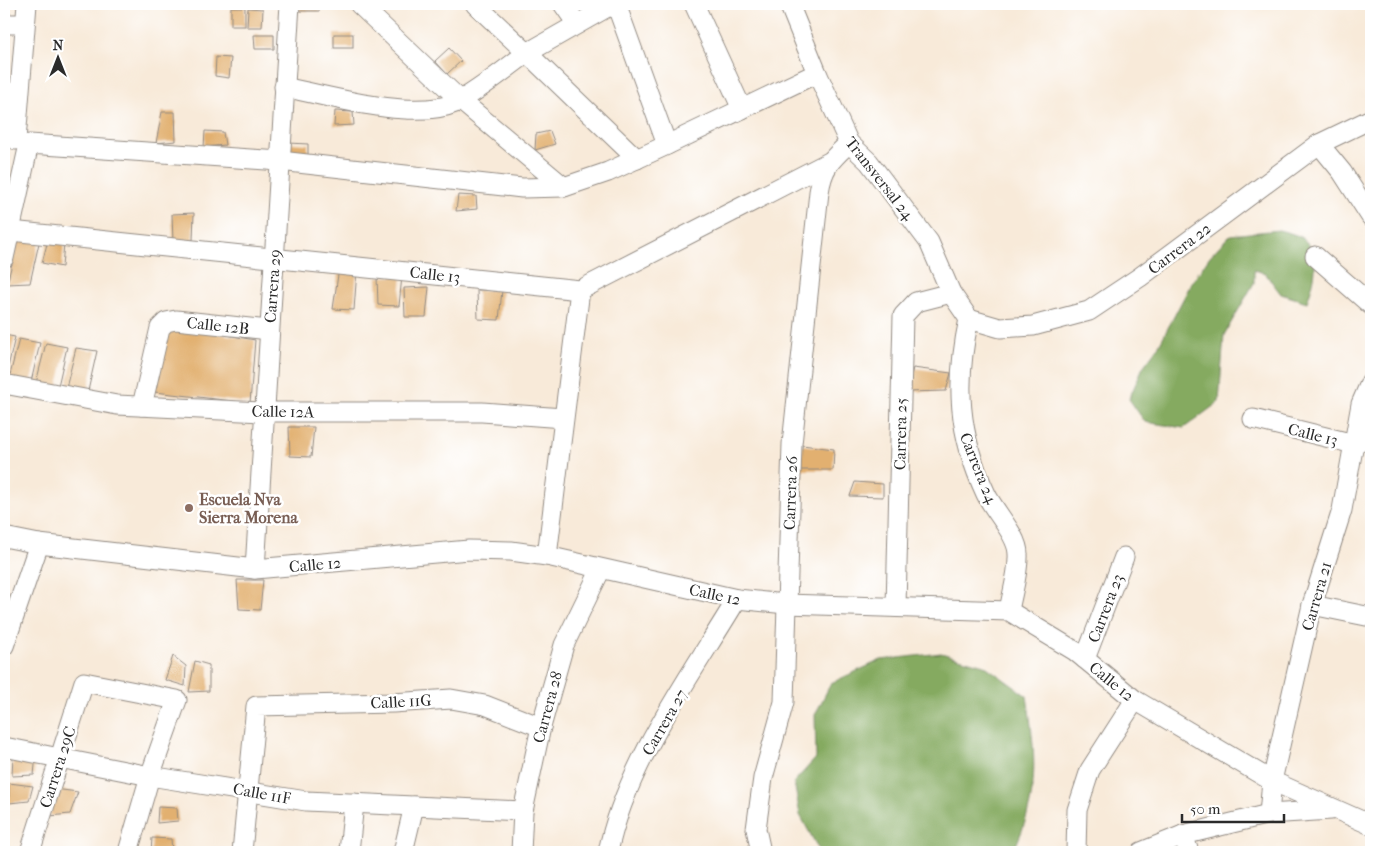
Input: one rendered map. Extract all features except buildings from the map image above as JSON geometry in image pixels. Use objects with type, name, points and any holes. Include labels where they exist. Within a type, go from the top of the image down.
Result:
[{"type":"street","points":[[4,258],[11,231],[24,24],[27,4]]},
{"type":"street","name":"Carrera 29","points":[[255,569],[290,4]]},
{"type":"street","points":[[359,4],[460,100],[564,187]]},
{"type":"street","points":[[475,4],[637,159]]},
{"type":"street","points":[[563,4],[577,24]]},
{"type":"street","points":[[284,87],[377,106],[421,109],[454,104],[527,53],[615,4],[667,145]]},
{"type":"street","points":[[694,4],[742,109]]},
{"type":"street","name":"Transversal 24","points":[[789,4],[817,73],[849,142],[869,162],[929,242],[951,293],[969,320]]},
{"type":"street","points":[[4,24],[24,24]]},
{"type":"street","points":[[16,140],[280,161],[522,188],[564,187],[608,172],[637,159],[817,73]]},
{"type":"street","name":"Carrera 22","points":[[969,320],[1000,328],[1033,326],[1089,311],[1140,277],[1319,144],[1371,119]]},
{"type":"street","name":"Carrera 26","points":[[761,852],[756,829],[762,778],[784,702],[792,444],[819,192],[824,170],[829,162],[849,142]]},
{"type":"street","points":[[1319,144],[1342,172],[1371,217]]},
{"type":"street","points":[[547,556],[580,290],[829,162]]},
{"type":"street","name":"Calle 13","points":[[11,231],[580,290]]},
{"type":"street","points":[[1315,256],[1371,305]]},
{"type":"street","name":"Carrera 25","points":[[896,607],[903,316],[916,302],[951,293]]},
{"type":"street","name":"Calle 12B","points":[[142,406],[160,328],[166,322],[176,320],[269,330]]},
{"type":"street","name":"Carrera 24","points":[[969,320],[961,353],[962,426],[986,494],[1016,542],[1019,553],[1008,610]]},
{"type":"street","name":"Carrera 21","points":[[1269,814],[1272,781],[1312,605],[1342,510],[1361,404],[1371,381]]},
{"type":"street","name":"Calle 12A","points":[[4,384],[117,405],[264,412],[482,412],[564,418]]},
{"type":"street","name":"Calle 13","points":[[1253,419],[1354,444],[1371,435]]},
{"type":"street","name":"Calle 12","points":[[4,537],[39,544],[255,569],[469,550],[511,551],[547,556],[737,600],[786,604],[1008,610],[1085,659],[1135,700],[1272,781],[1332,810],[1371,825]]},
{"type":"street","points":[[4,646],[39,544]]},
{"type":"street","name":"Carrera 23","points":[[1085,659],[1124,557]]},
{"type":"street","name":"Carrera 28","points":[[521,852],[524,811],[540,727],[564,645],[601,569]]},
{"type":"street","name":"Carrera 27","points":[[608,852],[614,821],[648,746],[737,600]]},
{"type":"street","points":[[1312,605],[1371,617]]},
{"type":"street","name":"Carrera 29C","points":[[30,852],[84,682],[177,700],[150,776]]},
{"type":"street","name":"Calle 11G","points":[[248,790],[256,706],[393,703],[450,699],[485,705],[540,727]]},
{"type":"street","points":[[1076,852],[1076,810],[1090,770],[1135,700]]},
{"type":"street","name":"Calle 11F","points":[[4,747],[150,776],[248,790],[306,801],[524,811]]},
{"type":"street","points":[[128,852],[150,776]]},
{"type":"street","points":[[242,852],[248,790]]},
{"type":"street","points":[[349,852],[354,803]]},
{"type":"street","points":[[403,852],[414,806]]},
{"type":"street","points":[[1141,852],[1186,843],[1269,814],[1332,810]]},
{"type":"green space","points":[[1279,230],[1302,238],[1313,252],[1315,260],[1314,277],[1307,302],[1281,294],[1265,273],[1254,270],[1254,283],[1224,335],[1219,402],[1184,428],[1145,422],[1129,399],[1143,367],[1158,347],[1192,282],[1210,256],[1230,235]]},
{"type":"green space","points":[[941,653],[984,665],[1027,696],[1034,757],[1034,776],[1028,812],[1013,852],[820,852],[800,815],[794,782],[816,758],[815,715],[831,683],[881,660]]},
{"type":"place","name":"Escuela Nva Sierra Morena","points":[[189,508]]}]
